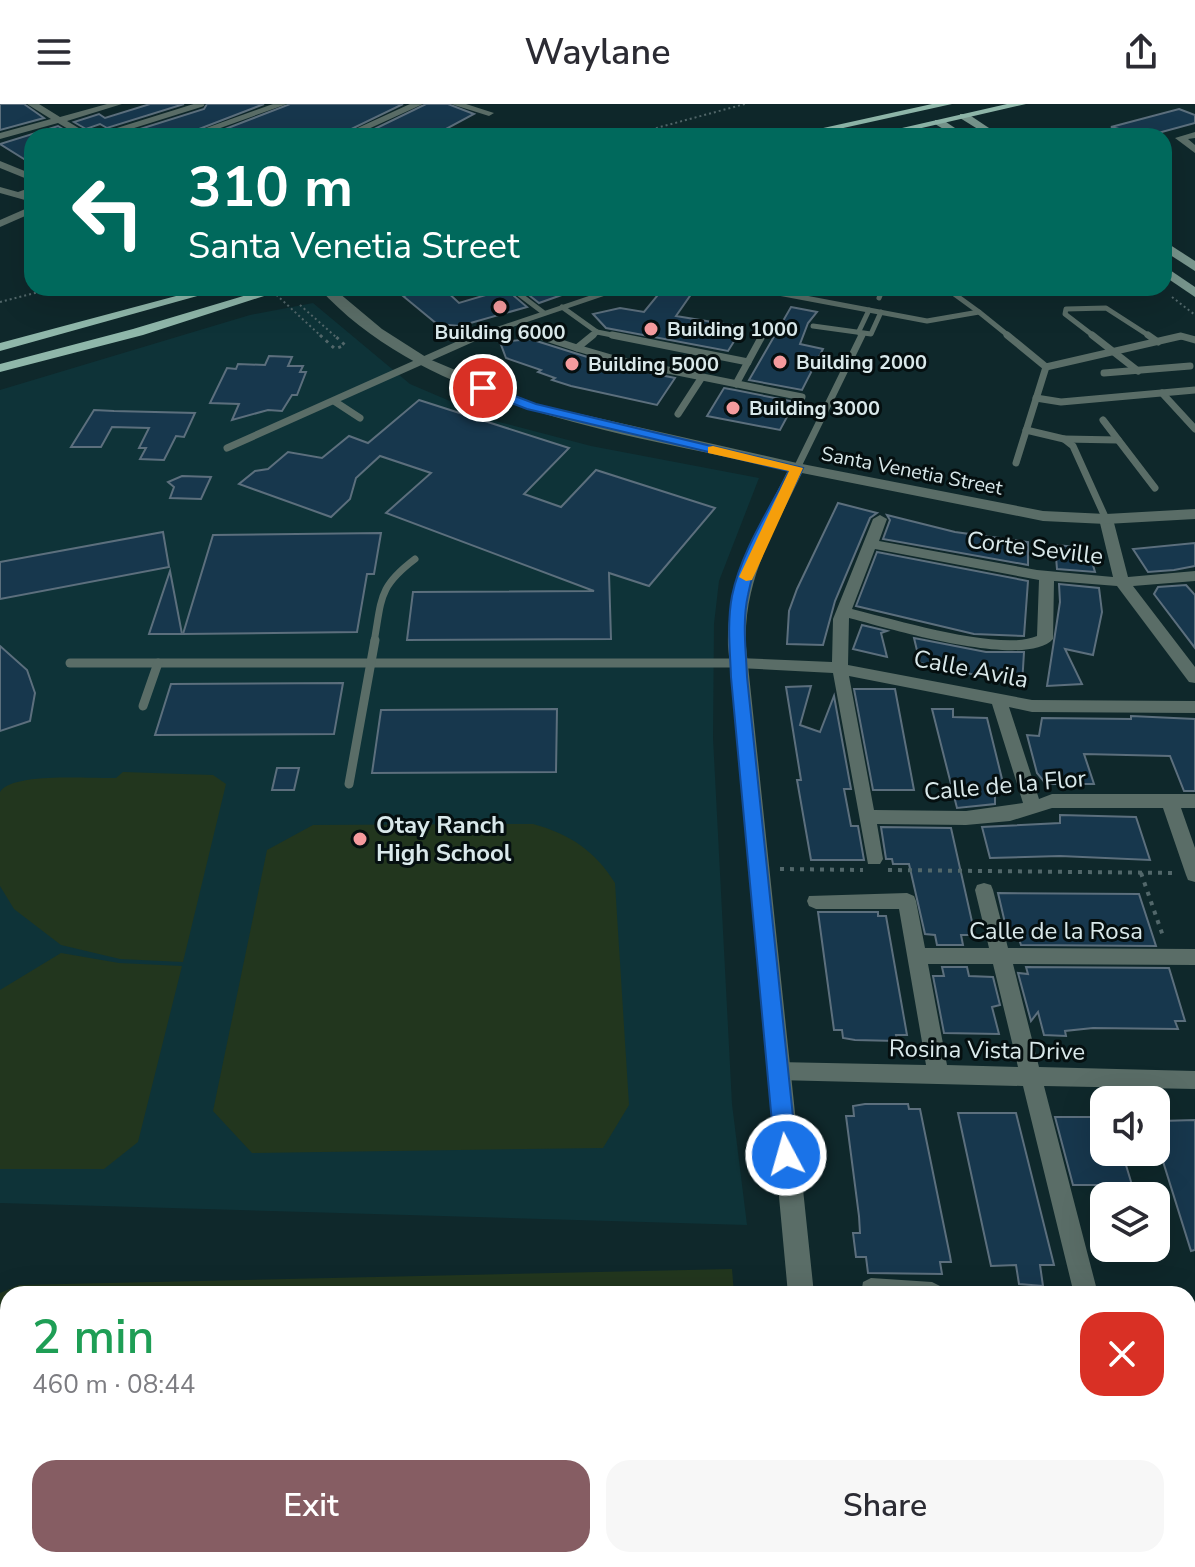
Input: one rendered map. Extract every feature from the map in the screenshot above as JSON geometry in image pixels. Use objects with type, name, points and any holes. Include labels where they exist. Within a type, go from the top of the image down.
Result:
[{"type":"main road","points":[[826,128],[914,107],[943,104],[983,128]]},
{"type":"main road","points":[[910,128],[1021,104]]},
{"type":"main road","points":[[914,107],[949,128]]},
{"type":"main road","points":[[1172,251],[1195,267]]},
{"type":"main road","points":[[1172,276],[1195,293]]},
{"type":"main road","points":[[0,347],[190,296]]},
{"type":"main road","points":[[0,368],[138,332],[257,296]]},
{"type":"street","points":[[32,104],[74,128]]},
{"type":"street","points":[[31,128],[117,104]]},
{"type":"street","points":[[212,128],[282,104]]},
{"type":"street","points":[[363,128],[418,104]]},
{"type":"street","points":[[456,104],[489,113]]},
{"type":"street","points":[[0,136],[24,130]]},
{"type":"street","points":[[1195,135],[1180,138],[1195,150]]},
{"type":"street","points":[[0,164],[24,176]]},
{"type":"street","points":[[0,190],[24,197]]},
{"type":"street","points":[[19,195],[24,193]]},
{"type":"street","points":[[0,224],[24,213]]},
{"type":"street","name":"Santa Venetia Street","points":[[334,296],[377,332],[424,362],[532,407],[797,468],[1043,516],[1106,519],[1195,514]]},
{"type":"street","points":[[797,468],[755,552],[740,593],[737,622],[738,663],[800,1286]]},
{"type":"street","points":[[874,859],[840,669],[839,638],[844,612],[880,519]]},
{"type":"street","points":[[1106,519],[1122,582],[1195,678]]},
{"type":"street","name":"Corte Seville","points":[[870,544],[1047,575],[1122,582],[1195,576]]},
{"type":"street","points":[[844,612],[959,639],[1027,647],[1041,644],[1045,639],[1047,575]]},
{"type":"street","name":"Calle Avila","points":[[738,663],[840,669],[1032,706],[1195,707]]},
{"type":"street","points":[[999,701],[1032,805]]},
{"type":"street","name":"Calle de la Flor","points":[[867,817],[966,818],[1010,814],[1052,801],[1195,801]]},
{"type":"street","points":[[1170,801],[1187,874]]},
{"type":"street","points":[[984,890],[1084,1286]]},
{"type":"street","points":[[816,901],[907,901],[938,1075]]},
{"type":"street","name":"Calle de la Rosa","points":[[917,956],[1195,957]]},
{"type":"street","name":"Rosina Vista Drive","points":[[777,1071],[1195,1080]]},
{"type":"lane","points":[[126,128],[202,104]]},
{"type":"lane","points":[[522,296],[544,313]]},
{"type":"lane","points":[[227,448],[482,334],[596,296]]},
{"type":"lane","points":[[795,296],[927,321],[979,312]]},
{"type":"lane","points":[[957,296],[1046,367]]},
{"type":"lane","points":[[1138,371],[1065,314],[1066,309],[1090,304],[1105,306],[1158,342]]},
{"type":"lane","points":[[562,307],[597,332],[748,362]]},
{"type":"lane","points":[[813,326],[871,334],[875,311]]},
{"type":"lane","points":[[862,335],[859,331],[875,311]]},
{"type":"lane","points":[[577,348],[597,332]]},
{"type":"lane","points":[[531,333],[618,360],[802,397]]},
{"type":"lane","points":[[797,468],[862,335]]},
{"type":"lane","points":[[1046,367],[1181,336],[1195,340]]},
{"type":"lane","points":[[736,384],[761,338]]},
{"type":"lane","points":[[1104,373],[1190,366]]},
{"type":"lane","points":[[1016,463],[1046,367]]},
{"type":"lane","points":[[678,414],[702,377]]},
{"type":"lane","points":[[1036,398],[1061,402],[1195,390]]},
{"type":"lane","points":[[1162,393],[1195,429]]},
{"type":"lane","points":[[334,401],[360,418]]},
{"type":"lane","points":[[1103,420],[1155,488]]},
{"type":"lane","points":[[1026,430],[1064,439],[1118,440]]},
{"type":"lane","points":[[1064,439],[1073,446],[1106,519]]},
{"type":"lane","points":[[349,784],[384,588],[392,576],[415,559]]},
{"type":"lane","points":[[70,663],[738,663]]},
{"type":"lane","points":[[143,706],[158,663]]},
{"type":"path","points":[[656,128],[745,104]]},
{"type":"path","points":[[0,302],[24,296]]},
{"type":"path","points":[[278,296],[335,349],[345,345],[300,305]]},
{"type":"path","points":[[1171,296],[1195,315]]},
{"type":"path","points":[[758,869],[1187,874]]},
{"type":"path","points":[[1141,873],[1170,957]]},
{"type":"shaded area","name":"Otay Ranch High School","points":[[313,303],[410,384],[499,422],[591,446],[759,478],[719,581],[714,624],[713,738],[732,1104],[747,1225],[0,1203],[0,390],[250,315]]},
{"type":"green space","points":[[123,772],[213,775],[226,784],[183,962],[120,959],[61,945],[14,909],[0,886],[0,792],[7,786],[36,779],[116,778]]},
{"type":"green space","points":[[533,824],[580,845],[599,862],[615,883],[629,1105],[603,1148],[252,1153],[213,1111],[267,850],[313,825]]},
{"type":"green space","points":[[61,953],[119,963],[182,966],[138,1142],[104,1169],[0,1169],[0,990]]},
{"type":"green space","points":[[732,1269],[733,1286],[17,1286]]},
{"type":"building","points":[[0,104],[24,104],[44,118],[0,130]]},
{"type":"building","points":[[150,104],[184,104],[107,128],[100,124],[84,128],[74,122],[99,114],[105,118]]},
{"type":"building","points":[[207,104],[264,104],[202,128],[143,128],[204,109]]},
{"type":"building","points":[[290,104],[403,104],[354,128],[228,128]]},
{"type":"building","points":[[426,104],[448,104],[474,114],[448,128],[376,128]]},
{"type":"building","points":[[1179,109],[1195,115],[1195,123],[1172,129],[1111,127]]},
{"type":"building","points":[[24,137],[24,159],[0,144]]},
{"type":"building","name":"Building 6000","points":[[403,296],[452,296],[459,303],[482,296],[514,296],[527,307],[460,326],[437,324]]},
{"type":"building","points":[[530,296],[559,296],[539,303]]},
{"type":"building","name":"Building 1000","points":[[657,296],[690,296],[676,316],[743,327],[728,351],[606,328],[593,314],[620,308],[644,312]]},
{"type":"building","points":[[791,307],[817,312],[808,323],[800,344],[823,349],[802,390],[749,380]]},
{"type":"building","points":[[530,339],[616,366],[675,378],[657,405],[571,386],[552,380],[555,378],[538,372],[541,370],[506,358],[500,342]]},
{"type":"building","points":[[269,356],[292,357],[288,366],[303,366],[300,372],[306,372],[297,395],[292,395],[282,411],[268,410],[232,420],[239,404],[210,403],[227,368],[236,369],[238,364],[265,365]]},
{"type":"building","name":"Building 3000","points":[[724,388],[795,402],[780,430],[707,416]]},
{"type":"building","points":[[419,400],[569,448],[524,494],[561,507],[596,470],[715,508],[649,586],[609,573],[611,639],[407,640],[413,592],[594,591],[386,513],[431,473],[380,456],[356,478],[350,499],[331,517],[239,484],[255,471],[268,469],[288,452],[322,458],[349,436],[368,443]]},
{"type":"building","points":[[94,410],[195,413],[184,437],[176,436],[164,460],[140,459],[146,448],[139,448],[149,428],[112,427],[101,447],[71,447]]},
{"type":"building","points":[[182,476],[211,477],[201,499],[170,498],[174,487],[168,482]]},
{"type":"building","points":[[838,503],[877,513],[870,518],[835,601],[823,645],[787,644],[789,611]]},
{"type":"building","points":[[887,515],[955,532],[1028,542],[1028,565],[883,539],[890,520]]},
{"type":"building","points":[[163,532],[169,567],[0,599],[0,562]]},
{"type":"building","points":[[381,533],[374,574],[367,574],[357,632],[183,634],[213,535]]},
{"type":"building","points":[[1195,543],[1195,566],[1174,570],[1148,572],[1133,549]]},
{"type":"building","points":[[1055,545],[1088,548],[1095,572],[1057,569]]},
{"type":"building","points":[[877,552],[1028,581],[1024,636],[974,634],[856,606]]},
{"type":"building","points":[[170,571],[182,634],[149,634]]},
{"type":"building","points":[[1059,584],[1099,588],[1102,612],[1093,655],[1065,649],[1082,684],[1047,686],[1060,602]]},
{"type":"building","points":[[1186,585],[1195,595],[1195,648],[1154,594],[1158,587]]},
{"type":"building","points":[[862,625],[887,631],[881,633],[887,657],[853,649]]},
{"type":"building","points":[[914,638],[986,652],[1024,652],[1022,685],[920,663]]},
{"type":"building","points":[[0,646],[27,670],[35,693],[30,721],[0,731]]},
{"type":"building","points":[[343,683],[334,734],[155,735],[171,684]]},
{"type":"building","points":[[811,686],[800,725],[820,732],[834,696],[851,789],[844,789],[851,826],[858,826],[864,860],[811,860],[797,780],[801,780],[786,687]]},
{"type":"building","points":[[854,689],[895,689],[914,790],[873,790]]},
{"type":"building","points":[[557,709],[556,772],[372,773],[381,710]]},
{"type":"building","points":[[932,709],[953,709],[953,717],[987,718],[1003,783],[995,783],[995,804],[957,808]]},
{"type":"building","points":[[1131,716],[1195,719],[1195,791],[1184,791],[1170,756],[1084,754],[1094,784],[1046,784],[1037,773],[1027,735],[1039,736],[1042,718],[1131,719]]},
{"type":"building","points":[[277,768],[299,768],[294,790],[272,790]]},
{"type":"building","points":[[1060,815],[1136,817],[1150,860],[1060,856],[990,858],[982,827],[1060,823]]},
{"type":"building","points":[[881,827],[951,828],[975,935],[961,935],[963,945],[937,945],[935,935],[925,934],[909,864],[893,864],[892,859],[886,859]]},
{"type":"building","points":[[998,893],[1139,894],[1156,946],[1021,945],[1018,936],[1008,936]]},
{"type":"building","points":[[818,912],[878,912],[878,916],[886,916],[907,1035],[896,1035],[897,1041],[855,1040],[843,1038],[842,1030],[834,1030]]},
{"type":"building","points":[[942,967],[967,967],[969,976],[993,977],[1000,1005],[992,1007],[999,1034],[944,1033],[933,976],[944,976]]},
{"type":"building","points":[[1026,967],[1169,968],[1185,1021],[1175,1021],[1178,1029],[1093,1028],[1065,1031],[1066,1036],[1044,1035],[1038,1012],[1031,1021],[1018,973],[1028,974]]},
{"type":"building","points":[[908,1104],[909,1109],[920,1109],[951,1262],[940,1262],[942,1274],[868,1273],[866,1257],[856,1257],[853,1233],[860,1233],[859,1216],[846,1116],[854,1116],[853,1106]]},
{"type":"building","points":[[958,1113],[1016,1113],[1054,1265],[1040,1265],[1043,1286],[1019,1284],[1016,1265],[991,1266]]},
{"type":"building","points":[[1055,1117],[1090,1117],[1090,1166],[1126,1166],[1131,1182],[1073,1185]]},
{"type":"building","points":[[1195,1120],[1195,1250],[1191,1251],[1164,1166],[1170,1166],[1170,1121]]},
{"type":"slow traffic","points":[[713,450],[797,468],[755,552],[746,577]]},
{"type":"place","name":"Building 6000","points":[[500,307]]},
{"type":"place","name":"Building 1000","points":[[651,329]]},
{"type":"place","name":"Building 2000","points":[[780,362]]},
{"type":"place","name":"Building 5000","points":[[572,364]]},
{"type":"place","name":"Building 3000","points":[[733,408]]},
{"type":"place","name":"Otay Ranch High School","points":[[360,839]]},
{"type":"route","points":[[483,388],[532,407],[797,468],[755,552],[740,593],[737,622],[739,677],[786,1155]]}]
